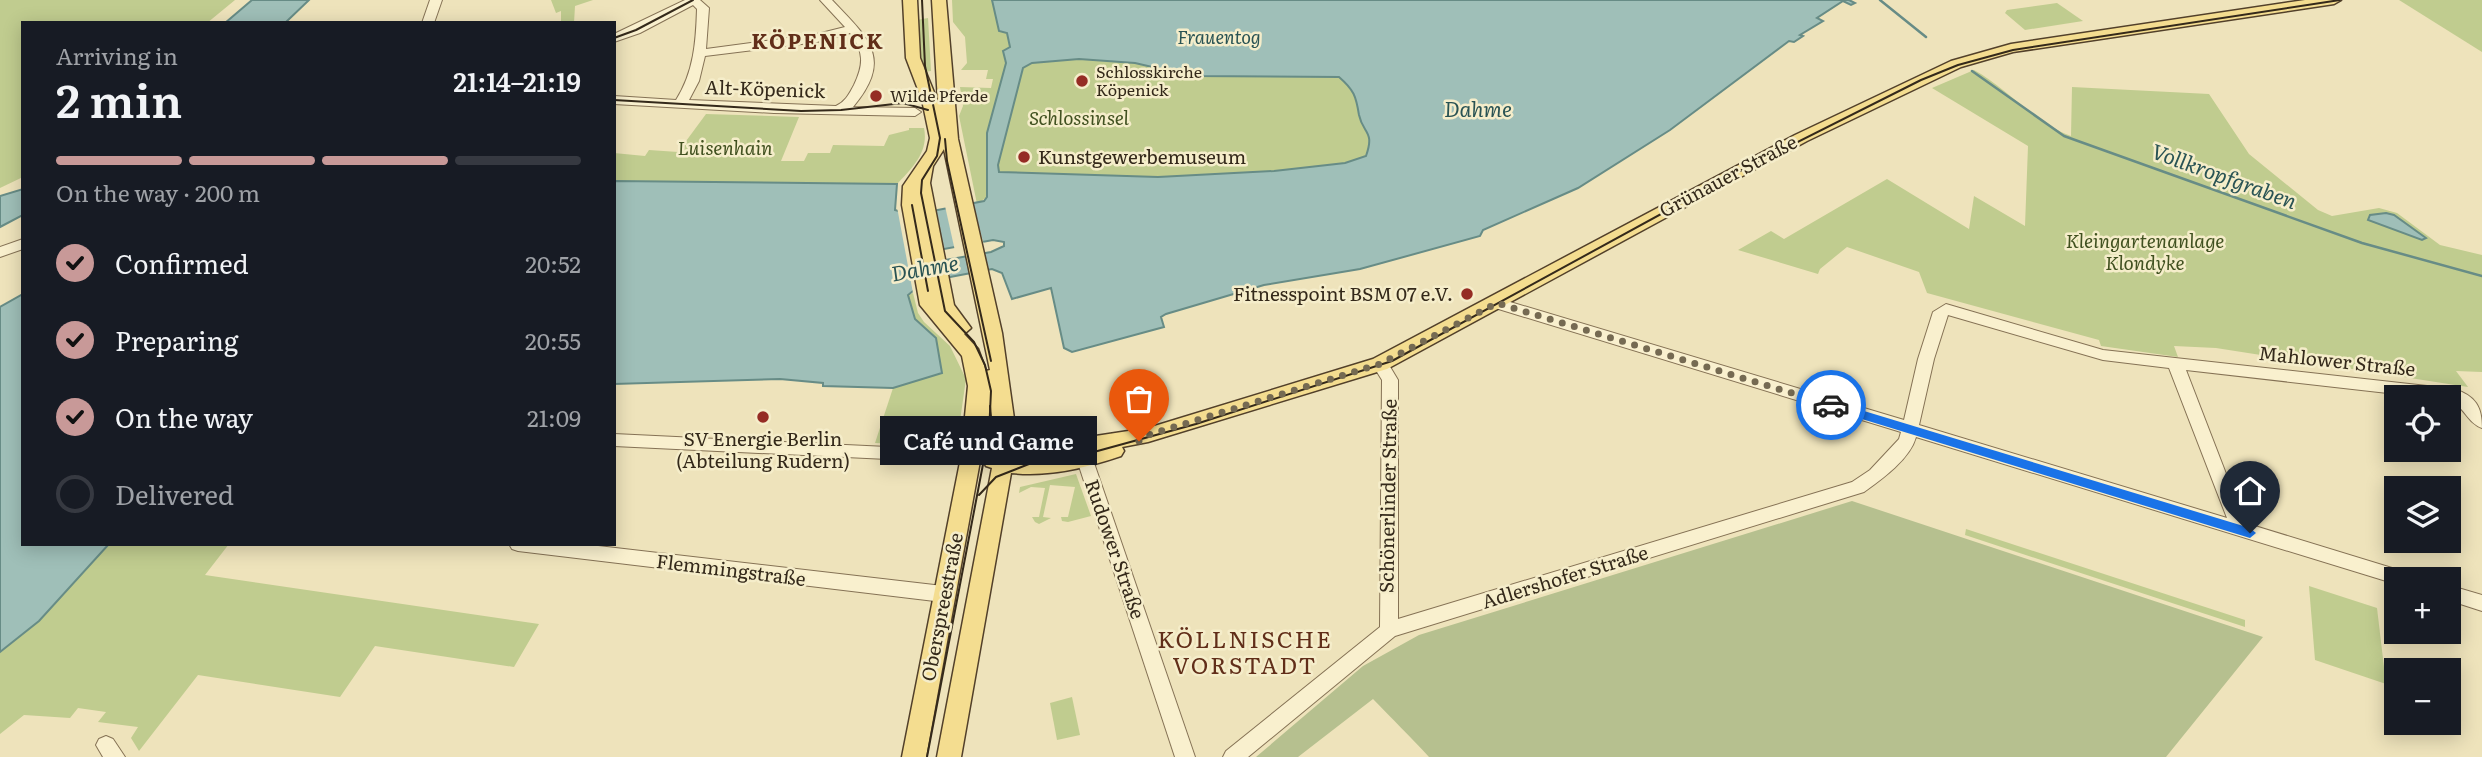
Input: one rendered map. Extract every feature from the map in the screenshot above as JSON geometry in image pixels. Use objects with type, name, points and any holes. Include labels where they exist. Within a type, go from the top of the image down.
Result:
[{"type":"main road","points":[[910,0],[913,58],[930,100],[938,135],[937,147],[911,186],[934,290],[949,315],[979,346],[989,372]]},
{"type":"main road","points":[[939,0],[946,110],[961,197],[981,282],[989,372]]},
{"type":"main road","name":"Grünauer Straße","points":[[1007,454],[1148,435],[1380,364],[1801,138],[1956,64],[2011,48],[2334,0]]},
{"type":"main road","name":"Oberspreestraße","points":[[949,757],[1007,454],[989,372]]},
{"type":"main road","name":"Oberspreestraße","points":[[914,757],[971,457],[978,386],[989,372]]},
{"type":"main road","name":"Grünauer Straße","points":[[1007,454],[1052,467],[1128,446],[1148,435]]},
{"type":"main road","points":[[971,457],[1007,454]]},
{"type":"street","points":[[429,21],[436,0]]},
{"type":"street","points":[[616,38],[694,0],[703,8],[701,53],[692,85],[680,104]]},
{"type":"street","points":[[826,0],[868,50],[869,66],[850,104],[841,110],[830,110]]},
{"type":"street","points":[[701,53],[817,38],[852,29]]},
{"type":"street","name":"Alt-Köpenick","points":[[616,100],[915,112]]},
{"type":"street","points":[[0,252],[21,245]]},
{"type":"street","points":[[1497,303],[2384,573]]},
{"type":"street","name":"Mahlower Straße","points":[[1909,429],[1926,359],[1941,312],[1946,309],[1955,309],[2087,352],[2176,365],[2454,395],[2464,400],[2482,422]]},
{"type":"street","name":"Schönerlinder Straße","points":[[1380,364],[1390,380],[1389,630]]},
{"type":"street","points":[[2176,365],[2236,518],[2236,529]]},
{"type":"street","name":"Adlershofer Straße","points":[[1233,757],[1389,630],[1849,491],[1876,475],[1905,444],[1909,429]]},
{"type":"street","points":[[616,440],[971,457]]},
{"type":"street","name":"Rudower Straße","points":[[1085,460],[1185,757]]},
{"type":"street","name":"Flemmingstraße","points":[[535,546],[943,594]]},
{"type":"street","points":[[2461,596],[2482,603]]},
{"type":"green space","points":[[0,0],[235,0],[209,21],[21,21],[21,178],[0,188]]},
{"type":"green space","points":[[551,0],[593,0],[575,6],[574,21],[561,21],[561,11],[556,13]]},
{"type":"green space","points":[[952,0],[992,0],[999,31],[1007,33],[1010,47],[1004,59],[1006,63],[987,133],[987,197],[977,204],[959,116],[963,106],[960,87],[991,88],[993,79],[986,79],[988,70],[961,70],[967,63],[965,37],[953,22]]},
{"type":"green space","points":[[2399,0],[2482,0],[2482,52]]},
{"type":"green space","points":[[2057,3],[2083,21],[2025,30],[2005,13],[2007,10]]},
{"type":"green space","points":[[928,18],[931,71],[924,72],[919,60],[917,20]]},
{"type":"green space","name":"Schlossinsel","points":[[1079,59],[1135,63],[1191,76],[1340,77],[1354,94],[1361,121],[1369,137],[1366,156],[1345,163],[1274,171],[1158,177],[999,172],[998,165],[1023,68],[1032,63]]},
{"type":"green space","name":"Kleingartenanlage Klondyke","points":[[1974,70],[2045,123],[2071,136],[2072,87],[2209,94],[2249,154],[2318,210],[2332,216],[2379,208],[2397,213],[2440,245],[2482,255],[2482,372],[2456,371],[2468,387],[2216,348],[2174,346],[2178,357],[2101,346],[2099,340],[1927,293],[1919,272],[1847,247],[1820,269],[1818,274],[1738,250],[1771,231],[1784,239],[1887,179],[1969,229],[1974,196],[2025,226],[2028,146],[1932,88]]},
{"type":"green space","name":"Luisenhain","points":[[706,114],[799,117],[781,161],[804,161],[808,153],[830,153],[833,145],[884,146],[889,135],[909,128],[924,128],[925,137],[918,159],[897,184],[616,181],[616,153],[645,156],[649,150],[678,152]]},
{"type":"green space","points":[[913,293],[918,313],[950,346],[966,379],[957,442],[950,446],[875,443],[893,388],[942,373],[935,338],[915,319],[908,295]]},
{"type":"green space","points":[[1076,474],[1091,516],[1062,521],[1061,517],[1068,517],[1075,487],[1050,485],[1043,517],[1051,518],[1039,524],[1035,522],[1032,517],[1039,517],[1045,488],[1031,487],[1019,493],[1020,487]]},
{"type":"green space","points":[[1852,501],[2263,637],[2166,757],[1429,757],[1373,699],[1298,757],[1256,757],[1363,666],[1419,635]]},
{"type":"green space","points":[[1966,529],[2245,620],[2245,627],[1965,535]]},
{"type":"green space","points":[[107,546],[227,546],[205,575],[539,624],[514,667],[375,646],[340,697],[198,675],[139,751],[131,738],[138,727],[98,722],[106,712],[78,708],[70,718],[24,715],[0,734],[0,652],[39,621]]},
{"type":"green space","points":[[2309,586],[2377,608],[2384,683],[2315,660]]},
{"type":"green space","points":[[1072,697],[1080,735],[1057,740],[1050,703]]},
{"type":"water","points":[[252,0],[309,0],[287,21],[227,21]]},
{"type":"water","name":"Dahme","points":[[992,0],[1849,0],[1855,3],[1851,5],[1843,1],[1817,18],[1823,21],[1800,35],[1803,36],[1794,42],[1789,41],[1670,130],[1578,188],[1483,230],[1480,236],[1360,269],[1264,285],[1166,314],[1161,317],[1164,327],[1072,352],[1064,348],[1051,288],[1012,299],[1002,273],[992,269],[924,282],[908,295],[915,319],[936,338],[942,373],[893,388],[823,386],[823,383],[780,379],[616,384],[616,181],[897,184],[895,210],[912,215],[984,201],[987,197],[987,133],[1006,63],[1003,51],[1010,47],[1007,33],[999,31]],"holes":[[[1079,59],[1135,63],[1191,76],[1339,77],[1353,94],[1369,137],[1366,156],[1345,163],[1274,171],[1158,177],[999,172],[998,165],[1023,68],[1032,63]],[[993,240],[1004,242],[1004,246],[991,252],[911,266],[911,255]]]},
{"type":"water","points":[[21,190],[21,216],[0,227],[0,196]]},
{"type":"water","points":[[2370,215],[2394,215],[2426,238],[2422,240],[2368,220]]},
{"type":"water","points":[[21,295],[21,546],[107,546],[39,621],[0,652],[0,307]]},
{"type":"pier","points":[[972,201],[984,245],[955,251],[945,206]]},
{"type":"pier","points":[[897,207],[912,211],[911,260],[919,292],[913,293]]},
{"type":"waterway","name":"Vollkropfgraben","points":[[1880,0],[1926,37]]},
{"type":"waterway","name":"Vollkropfgraben","points":[[1972,71],[2064,136],[2362,243],[2482,276]]},
{"type":"tram line","points":[[616,37],[636,30],[693,0]]},
{"type":"tram line","points":[[922,0],[925,66],[940,138],[937,156],[922,180],[921,193],[945,311],[974,342],[985,365],[991,391],[990,408]]},
{"type":"tram line","points":[[990,408],[992,428],[1002,446],[1018,457],[1036,462],[1072,458],[1196,424],[1392,361],[1738,172],[1921,80],[1958,65],[2013,50],[2340,0]]},
{"type":"tram line","points":[[616,100],[801,111],[841,110],[903,103],[928,110]]},
{"type":"tram line","points":[[945,139],[947,161],[991,361]]},
{"type":"tram line","points":[[912,205],[928,291]]},
{"type":"tram line","points":[[927,757],[989,433],[990,408]]},
{"type":"tram line","points":[[979,495],[996,477],[1034,462]]},
{"type":"way so far","points":[[1139,441],[1148,435],[1380,364],[1497,303],[1831,405]]},
{"type":"place","name":"Schlosskirche Köpenick","points":[[1082,81]]},
{"type":"place","name":"Wilde Pferde","points":[[876,96]]},
{"type":"place","name":"Kunstgewerbemuseum","points":[[1024,157]]},
{"type":"place","name":"Fitnesspoint BSM 07 e.V.","points":[[1467,294]]},
{"type":"place","name":"SV Energie Berlin (Abteilung Rudern)","points":[[763,417]]},
{"type":"place","name":"Café und Game","points":[[1139,441]]},
{"type":"district","name":"KÖPENICK","points":[[818,42]]},
{"type":"district","name":"KÖLLNISCHE VORSTADT","points":[[1245,653]]},
{"type":"route","points":[[1831,405],[2250,533]]},
{"type":"water label","name":"Frauentog","points":[[1219,38]]}]
